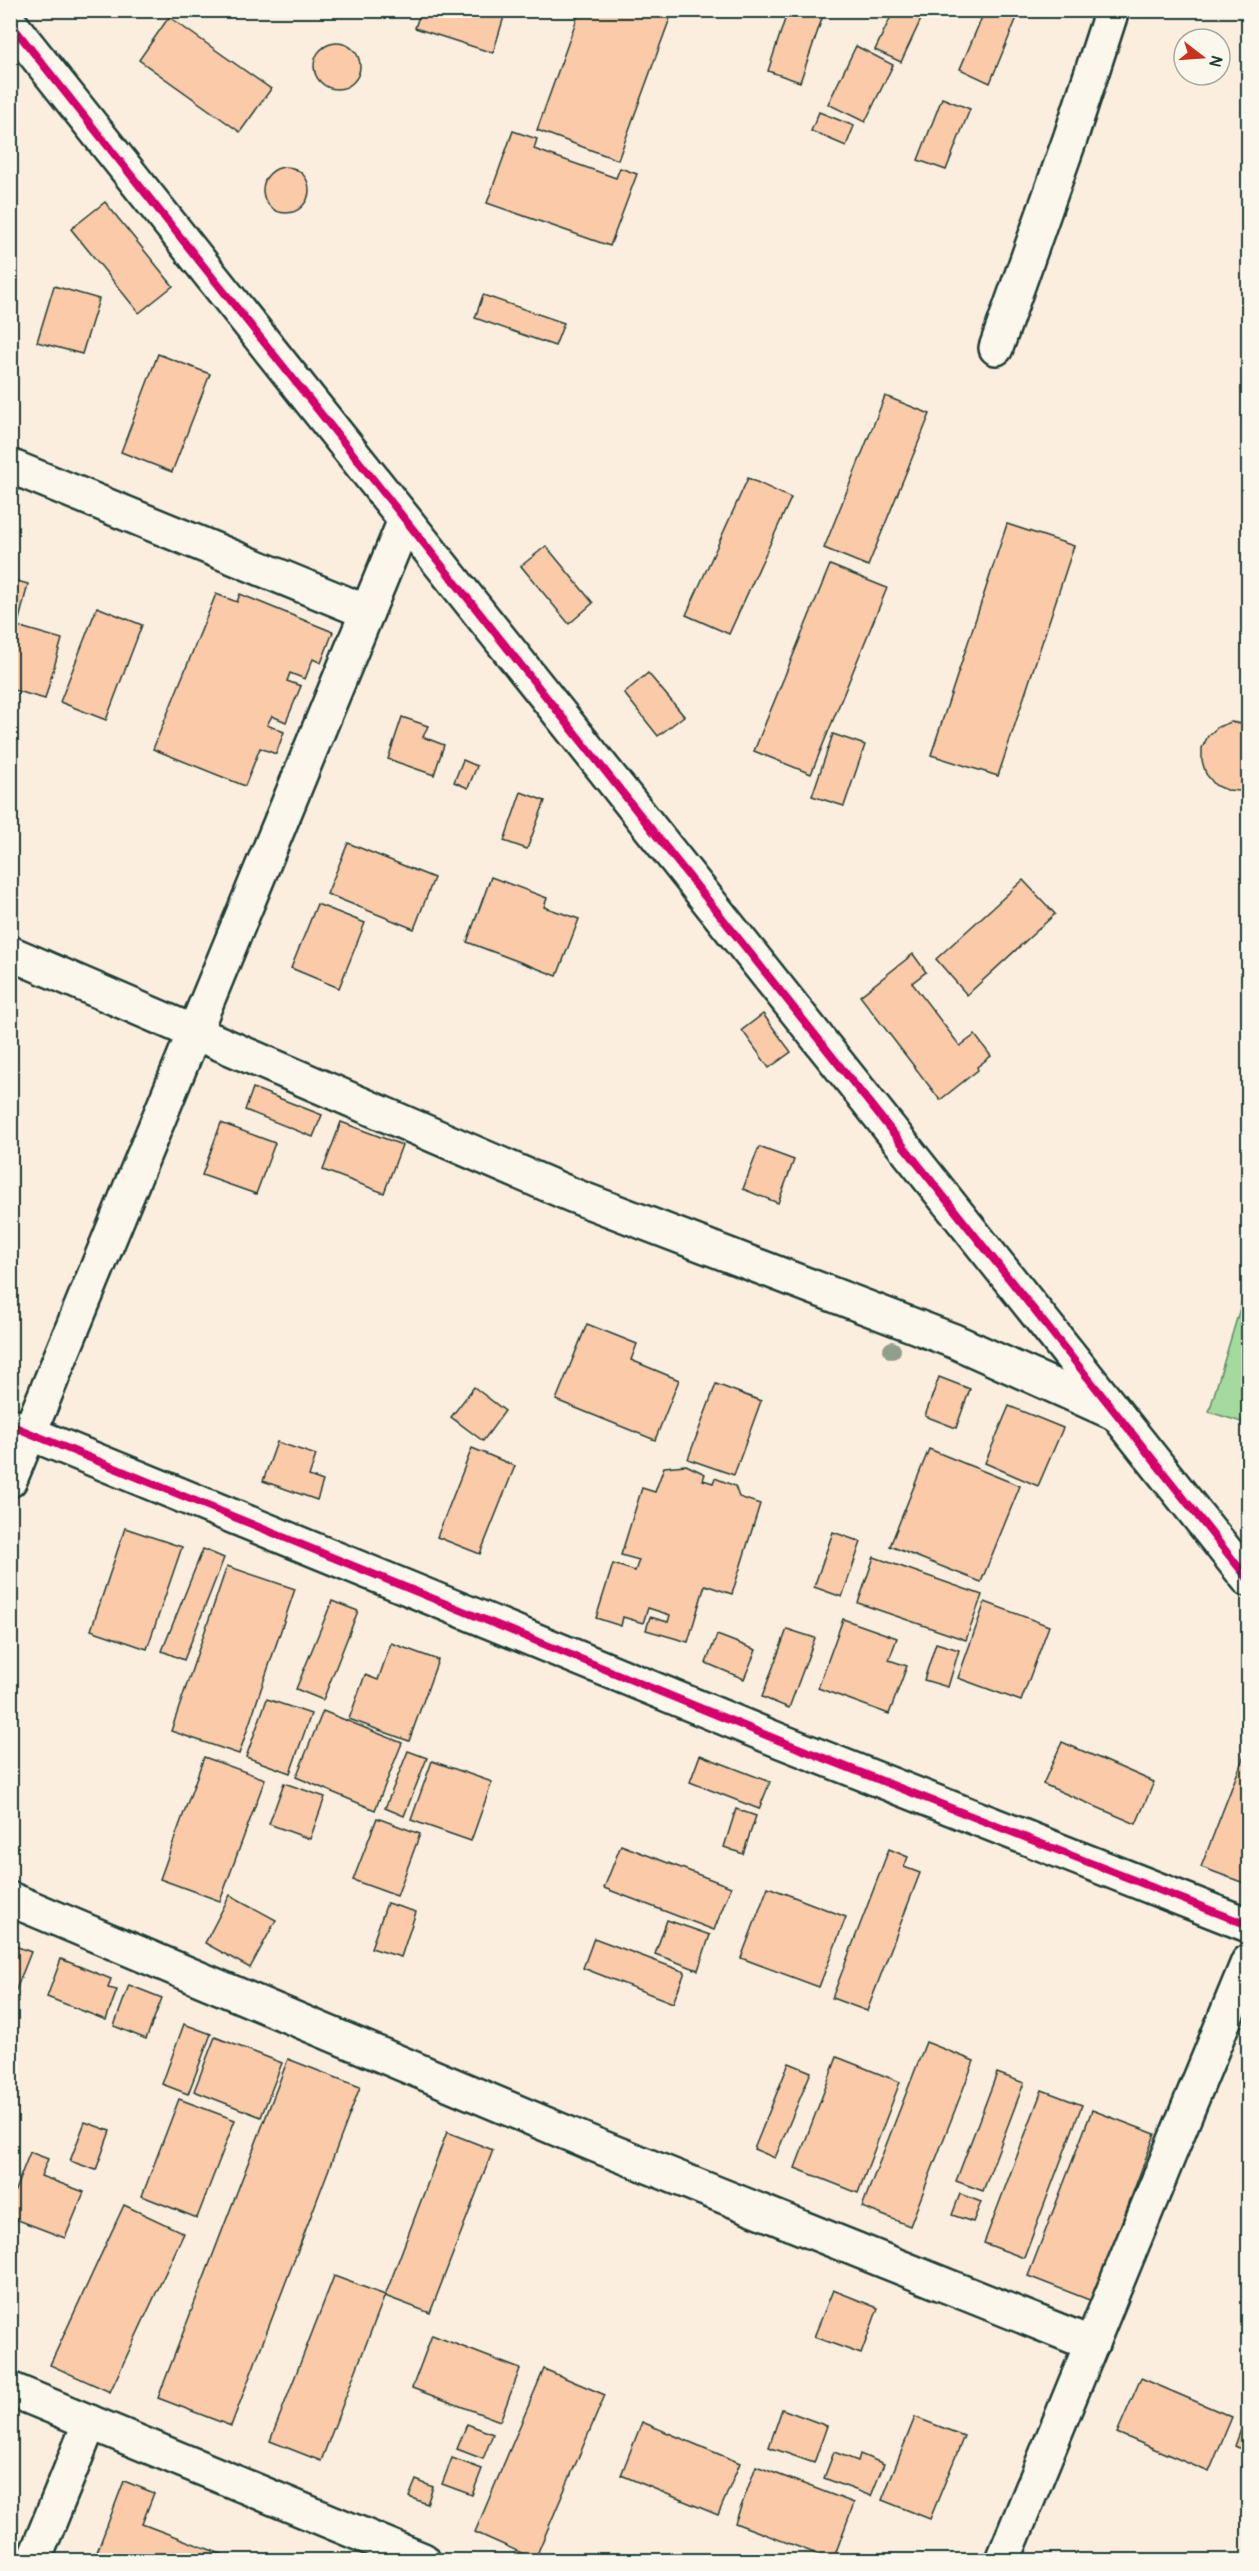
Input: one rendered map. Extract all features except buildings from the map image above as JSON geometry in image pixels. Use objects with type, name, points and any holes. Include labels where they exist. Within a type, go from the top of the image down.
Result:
[{"type":"street","points":[[996,348],[1071,136],[1112,10]]},
{"type":"street","points":[[10,23],[1248,1579]]},
{"type":"street","points":[[10,466],[367,612]]},
{"type":"street","points":[[10,1480],[20,1429],[194,1032],[405,520]]},
{"type":"street","points":[[10,953],[572,1195],[954,1341],[1114,1413]]},
{"type":"street","points":[[20,1429],[778,1740],[1248,1925]]},
{"type":"street","points":[[10,1899],[582,2139],[1092,2344]]},
{"type":"street","points":[[1003,2560],[1248,1962]]},
{"type":"street","points":[[10,2390],[423,2560]]},
{"type":"street","points":[[34,2560],[90,2422]]},
{"type":"green space","points":[[1248,1281],[1248,1424],[1209,1412]]},
{"type":"cycle path","points":[[10,23],[1248,1579]]},
{"type":"cycle path","points":[[10,1425],[778,1740],[1248,1925]]}]
